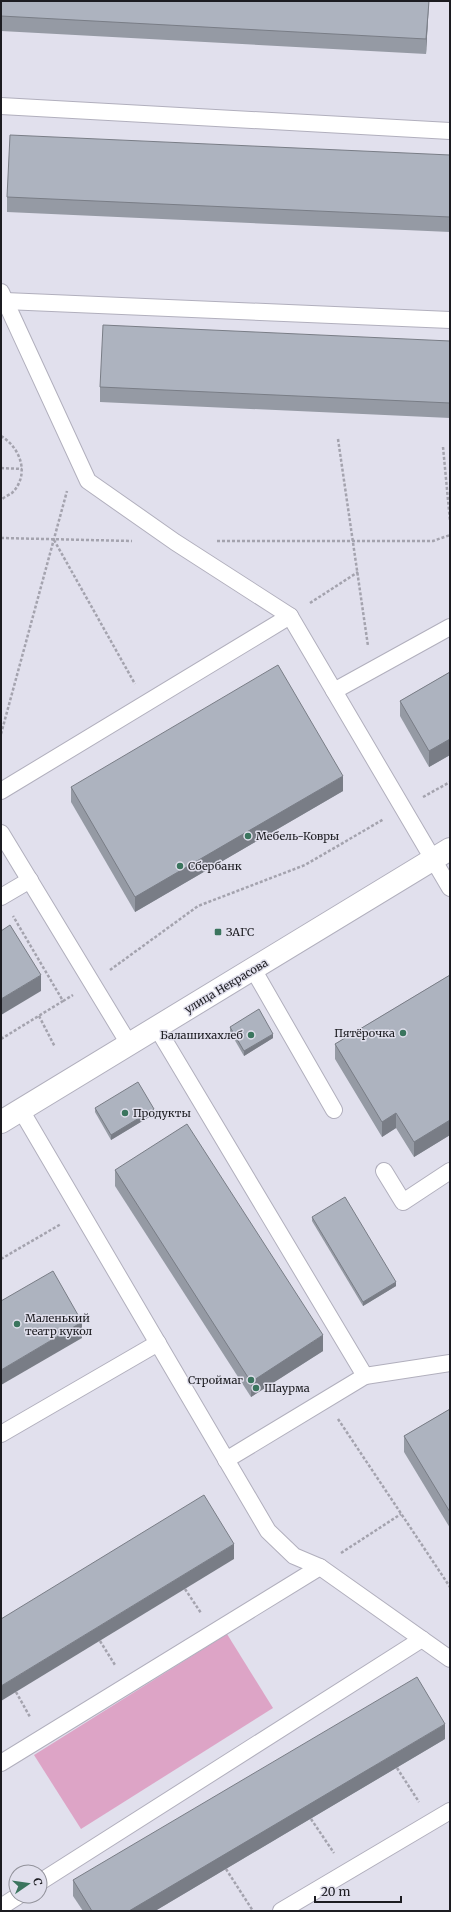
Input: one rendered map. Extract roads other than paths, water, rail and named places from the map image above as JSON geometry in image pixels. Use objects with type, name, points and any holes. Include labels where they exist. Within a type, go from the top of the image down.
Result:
[{"type":"street","name":"улица Некрасова","points":[[1,1122],[441,855]]},
{"type":"lane","points":[[1,106],[450,131]]},
{"type":"lane","points":[[450,320],[3,296],[88,481],[175,542],[290,616],[403,809],[441,855],[450,888]]},
{"type":"lane","points":[[1,791],[290,616]]},
{"type":"lane","points":[[334,691],[450,627]]},
{"type":"lane","points":[[1,832],[129,1044]]},
{"type":"lane","points":[[1,896],[30,880]]},
{"type":"lane","points":[[253,969],[334,1110]]},
{"type":"lane","points":[[157,1028],[365,1376]]},
{"type":"lane","points":[[20,1110],[268,1531],[294,1556],[320,1567],[450,1659]]},
{"type":"lane","points":[[384,1171],[403,1202],[450,1172]]},
{"type":"lane","points":[[1,1434],[158,1343]]},
{"type":"lane","points":[[226,1460],[365,1376],[450,1363]]},
{"type":"lane","points":[[1,1763],[320,1567]]},
{"type":"lane","points":[[48,1877],[422,1639]]},
{"type":"lane","points":[[281,1911],[450,1811]]},
{"type":"place","name":"Мебель-Ковры","points":[[248,836]]},
{"type":"place","name":"Сбербанк","points":[[180,866]]},
{"type":"place","name":"ЗАГС","points":[[218,932]]},
{"type":"place","name":"Пятёрочка","points":[[403,1033]]},
{"type":"place","name":"Балашихахлеб","points":[[251,1035]]},
{"type":"place","name":"Продукты","points":[[125,1113]]},
{"type":"place","name":"Маленький театр кукол","points":[[17,1324]]},
{"type":"place","name":"Строймаг","points":[[251,1380]]},
{"type":"place","name":"Шаурма","points":[[256,1388]]}]
